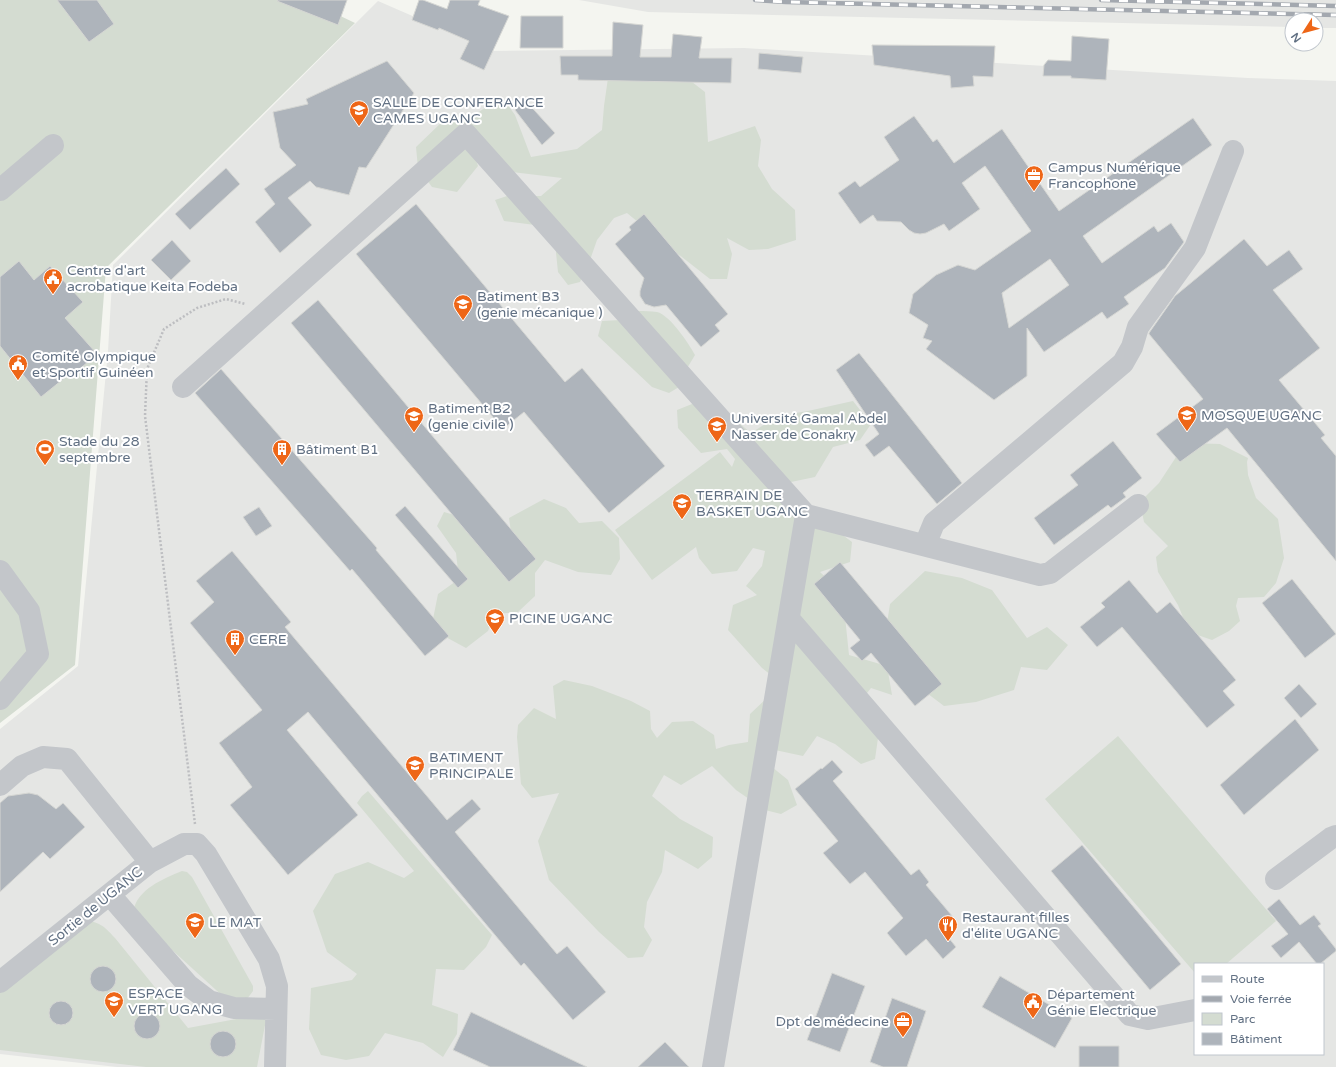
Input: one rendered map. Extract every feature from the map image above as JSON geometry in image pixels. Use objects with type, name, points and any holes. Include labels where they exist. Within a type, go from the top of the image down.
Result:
[{"type":"lane","points":[[183,387],[466,134],[806,514],[1040,575],[1050,573],[1138,505]]},
{"type":"lane","points":[[0,190],[53,145]]},
{"type":"lane","points":[[925,545],[934,522],[1123,363],[1132,347],[1138,327],[1195,248],[1233,152]]},
{"type":"lane","points":[[713,1067],[806,514]]},
{"type":"lane","points":[[0,571],[29,611],[38,654],[0,699]]},
{"type":"lane","points":[[789,619],[1130,1015],[1148,1019],[1194,1010]]},
{"type":"lane","points":[[0,785],[22,766],[43,757],[67,759],[150,862]]},
{"type":"lane","points":[[1276,879],[1331,838],[1336,836]]},
{"type":"lane","name":"Sortie de UGANC","points":[[0,982],[150,862],[184,844],[197,844]]},
{"type":"lane","points":[[197,844],[206,854],[269,960],[277,986],[274,1067]]},
{"type":"lane","points":[[110,895],[188,984],[209,1001],[234,1008],[276,1009]]},
{"type":"path","points":[[197,844],[145,416],[147,369],[164,329],[197,308],[226,299],[268,312]]},
{"type":"shaded area","points":[[579,0],[1336,0],[1336,28],[1324,28],[1324,12],[1284,12],[1284,27],[648,12]]},
{"type":"shaded area","name":"Université Gamal Abdel Nasser de Conakry","points":[[378,1],[493,51],[744,48],[1248,78],[1336,81],[1336,1067],[117,1067],[0,1054],[0,729],[78,666],[108,351],[113,265]]},
{"type":"green space","name":"Stade du 28 septembre","points":[[0,0],[307,0],[355,23],[106,268],[75,665],[0,723]]},
{"type":"green space","points":[[679,72],[705,92],[708,142],[755,126],[761,140],[758,166],[772,189],[795,210],[796,240],[768,249],[749,250],[727,238],[732,254],[727,279],[710,279],[627,213],[614,218],[597,240],[580,282],[568,285],[558,272],[555,243],[535,225],[504,221],[495,200],[507,196],[541,196],[562,178],[512,172],[474,154],[478,166],[457,192],[432,187],[418,168],[416,147],[443,121],[474,115],[502,97],[515,115],[531,157],[577,149],[602,130],[608,78]]},
{"type":"green space","points":[[638,311],[657,312],[668,318],[684,337],[695,355],[686,370],[679,387],[669,393],[652,387],[598,336],[602,321],[621,320]]},
{"type":"green space","points":[[853,401],[871,424],[860,440],[833,447],[815,477],[791,482],[777,491],[820,518],[852,542],[850,562],[820,572],[840,591],[844,607],[849,655],[887,666],[892,695],[871,688],[863,698],[878,738],[875,759],[861,764],[835,744],[817,736],[803,756],[775,750],[772,767],[788,780],[797,805],[781,814],[765,810],[736,790],[712,766],[681,785],[664,775],[652,796],[680,819],[713,837],[712,857],[698,869],[665,850],[662,872],[647,902],[644,927],[652,940],[643,957],[628,958],[599,932],[549,880],[538,841],[559,793],[532,798],[521,784],[517,737],[518,725],[534,708],[556,719],[553,686],[564,680],[592,686],[631,701],[650,711],[651,729],[657,738],[672,722],[693,721],[714,735],[716,749],[748,742],[750,714],[770,695],[785,686],[762,668],[728,630],[733,605],[757,595],[746,586],[762,566],[765,551],[753,548],[737,571],[712,574],[699,558],[696,547],[652,580],[615,530],[720,452],[732,467],[735,459],[727,449],[701,453],[678,428],[677,410],[692,404],[721,408],[751,433],[778,416]]},
{"type":"green space","points":[[1188,443],[1220,444],[1248,458],[1248,475],[1256,498],[1278,519],[1284,558],[1276,583],[1264,597],[1238,598],[1236,606],[1240,621],[1229,631],[1212,640],[1189,632],[1178,605],[1158,572],[1156,557],[1168,546],[1144,522],[1140,502],[1159,483],[1180,451]]},
{"type":"green space","points":[[544,499],[566,508],[579,523],[602,521],[619,538],[620,559],[611,575],[578,572],[545,560],[535,573],[535,596],[518,612],[495,614],[488,631],[466,648],[431,629],[438,594],[459,579],[456,553],[437,526],[444,512],[475,521],[515,561],[509,518]]},
{"type":"green space","points":[[925,571],[962,578],[992,590],[1027,638],[1047,627],[1068,645],[1047,670],[1021,667],[1014,690],[976,702],[944,706],[911,681],[885,636],[890,604]]},
{"type":"green space","points":[[1118,736],[1276,921],[1227,963],[1194,963],[1194,972],[1045,799]]},
{"type":"green space","points":[[368,791],[492,935],[486,947],[464,970],[436,969],[432,1005],[458,1014],[457,1034],[443,1057],[423,1043],[385,1033],[369,1056],[346,1060],[321,1055],[309,1029],[311,988],[352,980],[357,974],[327,952],[313,911],[335,874],[368,862],[404,878],[414,871],[357,803]]},
{"type":"green space","points":[[182,871],[187,872],[192,877],[253,986],[253,991],[247,999],[227,1000],[137,918],[133,912],[135,904],[145,891],[159,881]]},
{"type":"green space","points":[[82,920],[97,923],[104,927],[115,938],[188,1028],[247,1017],[256,1013],[266,1020],[257,1067],[146,1067],[0,1050],[0,992]]},
{"type":"building","points":[[57,0],[97,0],[114,24],[89,42]]},
{"type":"building","points":[[347,0],[338,25],[277,1]]},
{"type":"building","points":[[419,0],[423,0],[447,9],[450,0],[480,0],[478,5],[509,16],[484,70],[460,59],[469,41],[439,28],[438,30],[412,20]]},
{"type":"building","points":[[521,16],[563,16],[563,48],[520,48]]},
{"type":"building","points":[[613,22],[643,25],[640,57],[671,57],[673,34],[702,37],[699,58],[732,58],[731,83],[578,80],[578,75],[561,75],[560,56],[612,56]]},
{"type":"building","points":[[1072,36],[1109,39],[1106,80],[1071,78],[1071,76],[1043,76],[1044,65],[1048,60],[1071,61]]},
{"type":"building","points":[[872,45],[995,46],[993,77],[973,76],[974,86],[951,88],[950,76],[874,65]]},
{"type":"building","points":[[759,53],[803,57],[801,73],[758,69]]},
{"type":"building","points":[[387,61],[414,93],[366,168],[359,167],[349,195],[316,187],[310,181],[288,198],[312,225],[280,253],[255,222],[275,204],[264,189],[296,165],[280,148],[273,112],[308,104],[306,99]]},
{"type":"building","points":[[525,100],[555,133],[542,145],[515,110]]},
{"type":"building","points":[[914,116],[933,142],[937,139],[954,163],[1002,129],[1059,211],[1193,118],[1212,145],[1083,236],[1102,263],[1154,226],[1158,232],[1171,223],[1184,242],[1165,268],[1124,297],[1129,304],[1107,319],[1102,312],[1044,352],[1027,328],[1027,376],[994,400],[926,349],[932,341],[923,338],[928,325],[909,313],[913,294],[936,275],[958,265],[975,270],[1031,231],[985,166],[962,183],[980,209],[949,231],[944,224],[926,233],[914,233],[901,222],[877,221],[873,215],[860,224],[838,193],[855,181],[860,187],[899,160],[884,137]],"holes":[[[1050,259],[1069,285],[1009,328],[1002,293]]]},
{"type":"building","points":[[226,168],[240,184],[190,230],[175,214]]},
{"type":"building","name":"Batiment B3 (genie mécanique )","points":[[416,204],[565,382],[582,368],[665,466],[609,513],[524,412],[503,429],[356,254]]},
{"type":"building","points":[[644,214],[728,314],[715,325],[720,331],[701,347],[666,305],[654,307],[645,304],[640,296],[644,278],[615,244],[631,230],[629,227]]},
{"type":"building","points":[[1244,239],[1267,266],[1289,250],[1303,269],[1273,290],[1320,348],[1279,380],[1325,435],[1321,438],[1336,456],[1336,561],[1227,428],[1180,462],[1156,434],[1203,399],[1149,333],[1175,296]]},
{"type":"building","points":[[172,240],[191,261],[171,280],[151,260]]},
{"type":"building","points":[[19,261],[34,280],[50,266],[83,302],[65,318],[97,354],[74,374],[72,372],[41,397],[0,346],[0,277]]},
{"type":"building","name":"Batiment B2 (genie civile )","points":[[318,300],[536,559],[509,582],[291,323]]},
{"type":"building","points":[[859,353],[962,483],[937,504],[889,446],[874,457],[865,445],[879,434],[836,370]]},
{"type":"building","name":"Bâtiment B1","points":[[221,369],[377,548],[376,550],[449,636],[425,656],[352,569],[350,571],[195,393]]},
{"type":"building","points":[[1113,441],[1142,478],[1123,493],[1126,497],[1111,508],[1108,505],[1054,545],[1034,518],[1078,485],[1070,475]]},
{"type":"building","points":[[405,506],[468,579],[458,588],[395,515]]},
{"type":"building","points":[[259,507],[272,526],[256,536],[243,517]]},
{"type":"building","points":[[232,551],[291,622],[285,627],[447,820],[472,799],[481,809],[455,832],[557,954],[567,946],[606,992],[573,1020],[524,963],[521,966],[308,712],[287,730],[358,815],[288,875],[230,805],[252,787],[219,743],[262,710],[190,623],[214,602],[196,581]]},
{"type":"building","points":[[840,562],[942,684],[915,706],[871,653],[862,661],[850,648],[860,640],[814,584]]},
{"type":"building","points":[[1292,579],[1336,634],[1305,658],[1262,603]]},
{"type":"building","points":[[1129,580],[1157,613],[1170,602],[1236,680],[1223,691],[1235,705],[1207,728],[1122,627],[1097,647],[1080,627],[1105,607],[1101,603]]},
{"type":"building","points":[[1299,684],[1317,704],[1301,718],[1284,698]]},
{"type":"building","points":[[1295,719],[1319,750],[1244,815],[1220,785]]},
{"type":"building","points":[[832,760],[843,772],[833,781],[911,875],[919,869],[929,882],[926,885],[953,917],[940,927],[956,947],[943,959],[926,939],[906,956],[887,933],[903,918],[865,872],[850,884],[823,853],[838,841],[795,789]]},
{"type":"building","points":[[29,793],[38,795],[56,809],[63,803],[85,827],[50,859],[43,852],[0,892],[0,803],[8,796]]},
{"type":"building","points":[[1082,845],[1181,964],[1150,990],[1051,871]]},
{"type":"building","points":[[1279,899],[1300,925],[1314,915],[1321,924],[1318,926],[1336,951],[1321,963],[1316,963],[1299,942],[1281,958],[1271,946],[1288,934],[1267,909]]},
{"type":"building","points":[[103,966],[112,970],[116,979],[112,988],[103,992],[94,988],[90,979],[94,970]]},
{"type":"building","points":[[832,973],[865,986],[840,1052],[807,1040]]},
{"type":"building","points":[[1000,976],[1072,1018],[1055,1048],[982,1007]]},
{"type":"building","points":[[892,998],[926,1011],[907,1067],[883,1067],[870,1062]]},
{"type":"building","points":[[61,1001],[69,1005],[73,1013],[69,1021],[61,1025],[53,1021],[49,1013],[53,1005]]},
{"type":"building","points":[[471,1012],[587,1067],[490,1067],[453,1050]]},
{"type":"building","points":[[147,1013],[156,1017],[160,1026],[156,1035],[147,1039],[138,1035],[134,1026],[138,1017]]},
{"type":"building","points":[[223,1031],[232,1035],[236,1044],[232,1053],[223,1057],[214,1053],[210,1044],[214,1035]]},
{"type":"building","points":[[665,1042],[689,1067],[638,1067]]},
{"type":"building","points":[[1079,1046],[1119,1046],[1119,1067],[1079,1067]]},
{"type":"railway","points":[[755,0],[1336,15]]},
{"type":"railway","points":[[1101,0],[1336,6]]},
{"type":"place","name":"SALLE DE CONFERANCE CAMES UGANC","points":[[359,127]]},
{"type":"place","name":"Campus Numérique Francophone","points":[[1034,192]]},
{"type":"place","name":"Centre d'art acrobatique Keita Fodeba","points":[[53,295]]},
{"type":"place","name":"Batiment B3 (genie mécanique )","points":[[463,321]]},
{"type":"place","name":"Comité Olympique et Sportif Guinéen","points":[[18,381]]},
{"type":"place","name":"MOSQUE UGANC","points":[[1187,432]]},
{"type":"place","name":"Batiment B2 (genie civile )","points":[[414,433]]},
{"type":"place","name":"Université Gamal Abdel Nasser de Conakry","points":[[717,443]]},
{"type":"place","name":"Stade du 28 septembre","points":[[45,466]]},
{"type":"place","name":"Bâtiment B1","points":[[282,466]]},
{"type":"place","name":"TERRAIN DE BASKET UGANC","points":[[682,520]]},
{"type":"place","name":"PICINE UGANC","points":[[495,635]]},
{"type":"place","name":"CERE","points":[[235,656]]},
{"type":"place","name":"BATIMENT PRINCIPALE","points":[[415,782]]},
{"type":"place","name":"LE MAT","points":[[195,939]]},
{"type":"place","name":"Restaurant filles d'élite UGANC","points":[[948,942]]},
{"type":"place","name":"ESPACE VERT UGANG","points":[[114,1018]]},
{"type":"place","name":"Département Génie Electrique","points":[[1033,1019]]},
{"type":"place","name":"Dpt de médecine","points":[[903,1038]]}]
